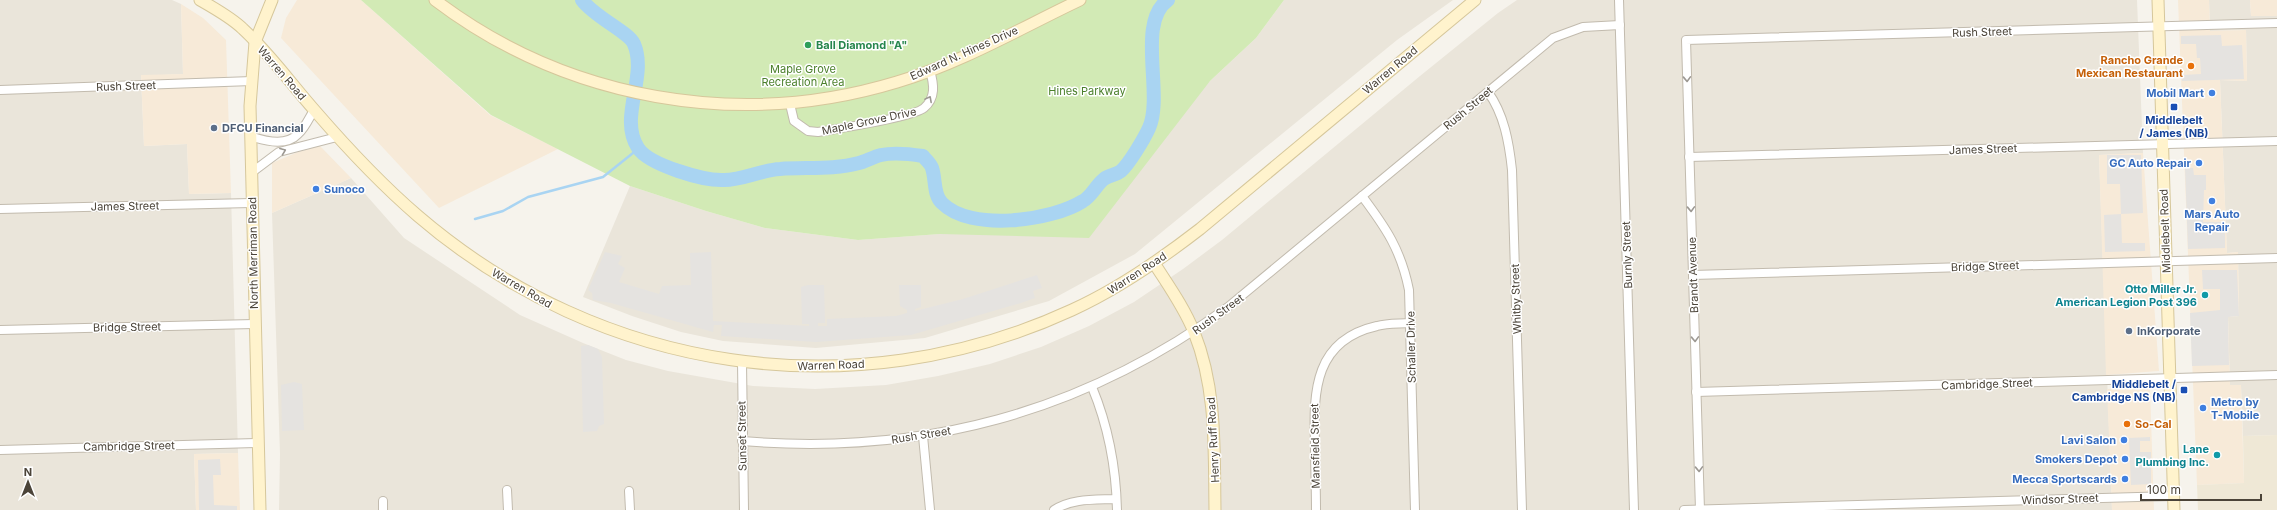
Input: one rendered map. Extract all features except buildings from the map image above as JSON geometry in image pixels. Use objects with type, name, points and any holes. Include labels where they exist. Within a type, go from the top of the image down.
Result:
[{"type":"main road","name":"Warren Road","points":[[200,0],[241,27],[337,137],[382,182],[435,230],[480,264],[538,298],[592,323],[643,341],[689,353],[742,362],[793,366],[839,366],[901,360],[956,350],[1022,330],[1058,316],[1106,293],[1154,263],[1206,224],[1475,0]]},
{"type":"main road","name":"North Merriman Road","points":[[260,510],[250,136],[255,42],[272,0]]},
{"type":"main road","name":"Edward N. Hines Drive","points":[[435,0],[480,31],[517,52],[548,65],[616,89],[649,96],[716,105],[790,104],[842,96],[898,82],[930,71],[1080,0]]},
{"type":"main road","name":"Middlebelt Road","points":[[2158,0],[2174,510]]},
{"type":"main road","name":"Henry Ruff Road","points":[[1154,263],[1186,315],[1194,332],[1206,369],[1211,397],[1215,510]]},
{"type":"street","name":"Burnly Street","points":[[1619,0],[1634,510]]},
{"type":"street","name":"Rush Street","points":[[1686,40],[2277,23]]},
{"type":"street","name":"Rush Street","points":[[742,441],[830,445],[923,436],[1004,418],[1092,388],[1166,349],[1194,332],[1248,291],[1547,42],[1560,34],[1583,27],[1620,25]]},
{"type":"street","name":"Brandt Avenue","points":[[1686,40],[1700,510]]},
{"type":"street","name":"Maple Grove Drive","points":[[790,104],[794,121],[808,131],[818,132],[896,117],[924,109],[932,98],[934,85],[930,71]]},
{"type":"street","name":"Rush Street","points":[[0,90],[252,82]]},
{"type":"street","name":"Whitby Street","points":[[1488,92],[1494,100],[1503,123],[1512,170],[1522,510]]},
{"type":"street","points":[[250,136],[276,142],[292,138],[297,135],[314,110]]},
{"type":"street","points":[[251,173],[279,152],[337,137]]},
{"type":"street","name":"James Street","points":[[1689,157],[2277,141]]},
{"type":"street","name":"Schaller Drive","points":[[1362,196],[1386,229],[1400,255],[1409,290],[1415,510]]},
{"type":"street","name":"James Street","points":[[0,209],[251,203]]},
{"type":"street","name":"Bridge Street","points":[[1693,275],[2277,258]]},
{"type":"street","name":"Mansfield Street","points":[[1316,510],[1314,406],[1318,380],[1323,367],[1330,354],[1340,345],[1363,330],[1387,324],[1410,323]]},
{"type":"street","name":"Bridge Street","points":[[0,330],[254,324]]},
{"type":"street","name":"Sunset Street","points":[[742,362],[744,510]]},
{"type":"street","name":"Cambridge Street","points":[[1696,392],[2277,375]]},
{"type":"street","points":[[1092,388],[1104,415],[1110,442],[1115,468],[1117,510]]},
{"type":"street","points":[[923,436],[930,510]]},
{"type":"street","name":"Cambridge Street","points":[[0,450],[258,443]]},
{"type":"street","points":[[507,490],[508,510]]},
{"type":"street","points":[[629,491],[630,510]]},
{"type":"street","name":"Windsor Street","points":[[1684,510],[2173,496]]},
{"type":"street","points":[[1054,510],[1066,504],[1081,501],[1116,499]]},
{"type":"street","points":[[383,501],[383,510]]},
{"type":"shaded area","points":[[0,0],[172,0],[181,4],[183,74],[141,76],[144,146],[187,144],[189,194],[231,193],[238,453],[194,454],[196,510],[0,510]]},
{"type":"shaded area","points":[[297,0],[361,0],[490,115],[558,149],[439,208],[281,38],[286,18]]},
{"type":"shaded area","points":[[1284,0],[1453,0],[1397,40],[1135,254],[1049,301],[925,338],[816,348],[723,341],[681,332],[632,316],[583,297],[630,186],[706,211],[765,228],[858,240],[940,234],[1210,81],[1256,38]]},
{"type":"shaded area","points":[[1517,0],[2137,0],[2143,153],[2099,155],[2112,510],[279,510],[280,454],[272,213],[351,178],[404,238],[520,315],[626,360],[668,371],[753,386],[815,389],[886,385],[938,376],[990,364],[1041,347],[1089,326],[1134,302],[1183,269],[1222,240],[1420,76],[1498,13]]},
{"type":"shaded area","points":[[2178,0],[2209,0],[2210,31],[2246,30],[2247,81],[2220,80],[2227,253],[2238,252],[2239,316],[2228,317],[2230,385],[2241,385],[2244,483],[2197,485]]},
{"type":"shaded area","points":[[2209,0],[2250,0],[2251,16],[2277,16],[2277,435],[2243,436],[2241,386],[2230,386],[2228,317],[2239,316],[2238,252],[2227,253],[2220,80],[2247,81],[2246,30],[2210,31]]},
{"type":"shaded area","points":[[2250,0],[2277,0],[2277,16],[2251,16]]},
{"type":"shaded area","points":[[181,4],[203,18],[226,40],[231,193],[189,194],[187,144],[144,146],[141,75],[183,74]]},
{"type":"shaded area","points":[[2221,35],[2222,46],[2242,45],[2244,79],[2182,81],[2182,75],[2201,74],[2200,58],[2197,58],[2196,44],[2181,44],[2181,36]]},
{"type":"shaded area","points":[[320,146],[351,178],[272,213],[272,163],[298,152]]},
{"type":"shaded area","points":[[2143,153],[2159,371],[2106,375],[2099,155]]},
{"type":"shaded area","points":[[2107,155],[2141,155],[2143,213],[2121,214],[2120,184],[2107,184]]},
{"type":"shaded area","points":[[2185,168],[2193,168],[2194,175],[2206,175],[2203,222],[2225,222],[2225,248],[2188,249]]},
{"type":"shaded area","points":[[2121,214],[2122,243],[2145,243],[2145,251],[2105,252],[2104,215]]},
{"type":"shaded area","points":[[605,252],[622,256],[618,264],[625,268],[619,282],[659,294],[662,286],[691,285],[690,253],[711,252],[713,321],[809,326],[809,324],[802,324],[801,287],[808,285],[824,285],[825,323],[818,323],[818,326],[827,326],[827,319],[896,316],[907,313],[907,310],[900,306],[899,285],[921,285],[921,307],[915,309],[915,311],[963,299],[1037,275],[1042,288],[1033,291],[1035,298],[911,335],[816,342],[721,336],[722,325],[714,325],[713,332],[611,303],[593,300],[592,293],[588,290]]},
{"type":"shaded area","points":[[2202,270],[2237,270],[2239,316],[2228,317],[2229,365],[2192,366],[2190,313],[2220,310],[2220,289],[2203,289]]},
{"type":"shaded area","points":[[588,345],[598,349],[602,357],[604,424],[599,426],[597,431],[583,432],[581,346]]},
{"type":"shaded area","points":[[294,382],[302,384],[304,430],[282,431],[281,385]]},
{"type":"shaded area","points":[[2150,388],[2154,510],[2112,510],[2107,389]]},
{"type":"shaded area","points":[[2277,435],[2277,510],[2198,510],[2197,485],[2244,483],[2243,436]]},
{"type":"shaded area","points":[[2150,437],[2150,441],[2140,441],[2140,452],[2151,452],[2151,484],[2131,485],[2129,438]]},
{"type":"shaded area","points":[[238,453],[240,510],[196,510],[194,454]]},
{"type":"shaded area","points":[[220,459],[221,475],[213,475],[214,505],[237,506],[237,510],[199,510],[198,460]]},
{"type":"green space","name":"Hines Parkway","points":[[361,0],[1284,0],[1256,38],[1210,81],[1089,238],[940,234],[858,240],[765,228],[706,211],[630,186],[491,115]]},
{"type":"waterway","points":[[582,0],[594,12],[631,39],[634,44],[638,70],[631,123],[633,136],[638,148],[653,160],[691,175],[715,180],[731,180],[773,170],[849,165],[886,154],[923,156],[931,166],[937,196],[942,203],[955,212],[971,218],[991,220],[1032,218],[1052,214],[1069,208],[1086,199],[1104,179],[1124,168],[1147,133],[1153,114],[1154,97],[1152,41],[1154,25],[1159,10],[1168,0]]},
{"type":"waterway","points":[[475,219],[503,211],[528,197],[603,177],[638,149]]},
{"type":"place","name":"Ball Diamond \"A\"","points":[[808,45]]},
{"type":"place","name":"Rancho Grande Mexican Restaurant","points":[[2191,66]]},
{"type":"place","name":"Mobil Mart","points":[[2212,93]]},
{"type":"place","name":"Middlebelt / James (NB)","points":[[2174,107]]},
{"type":"place","name":"DFCU Financial","points":[[214,128]]},
{"type":"place","name":"GC Auto Repair","points":[[2199,163]]},
{"type":"place","name":"Sunoco","points":[[316,189]]},
{"type":"place","name":"Mars Auto Repair","points":[[2212,201]]},
{"type":"place","name":"Otto Miller Jr. American Legion Post 396","points":[[2205,295]]},
{"type":"place","name":"InKorporate","points":[[2129,331]]},
{"type":"place","name":"Middlebelt / Cambridge NS (NB)","points":[[2184,390]]},
{"type":"place","name":"Metro by T-Mobile","points":[[2203,408]]},
{"type":"place","name":"So-Cal","points":[[2127,424]]},
{"type":"place","name":"Lavi Salon","points":[[2124,440]]},
{"type":"place","name":"Lane Plumbing Inc.","points":[[2217,455]]},
{"type":"place","name":"Smokers Depot","points":[[2125,459]]},
{"type":"place","name":"Mecca Sportscards","points":[[2125,479]]},
{"type":"park label","name":"Maple Grove Recreation Area","points":[[803,75]]}]
